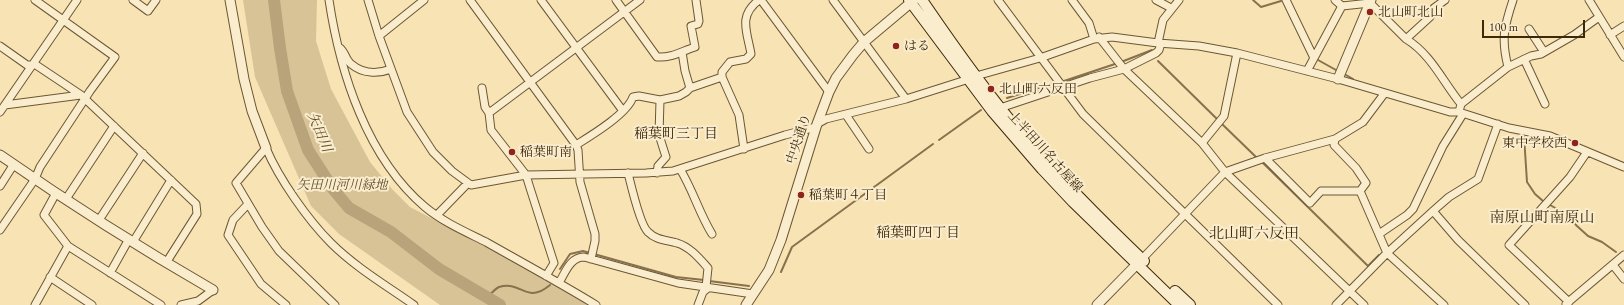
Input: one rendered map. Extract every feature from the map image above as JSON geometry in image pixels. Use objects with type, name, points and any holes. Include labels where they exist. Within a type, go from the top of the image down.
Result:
[{"type":"main road","name":"上半田川名古屋線","points":[[918,1],[973,78],[992,111],[1042,169],[1073,202],[1190,305]]},
{"type":"main road","name":"上半田川名古屋線","points":[[973,78],[1049,165],[1180,305]]},
{"type":"street","points":[[0,230],[35,179],[40,167],[84,97],[116,57],[35,0]]},
{"type":"street","points":[[0,112],[77,0]]},
{"type":"street","points":[[133,0],[148,11],[156,0]]},
{"type":"street","points":[[230,0],[249,98],[266,148],[282,178],[304,211],[331,244],[414,305]]},
{"type":"street","points":[[329,0],[338,47],[352,92],[365,125],[382,157],[401,184],[426,209],[596,305]]},
{"type":"street","points":[[368,0],[379,36],[407,112],[421,135],[442,162],[471,185],[526,175],[657,173],[680,169],[817,125],[826,119],[906,99],[1040,58],[1097,38],[1112,37],[1199,46],[1236,53],[1307,71],[1450,112],[1461,113],[1498,124],[1550,136],[1624,167]]},
{"type":"street","points":[[379,36],[424,0]]},
{"type":"street","points":[[470,0],[576,145],[578,150],[580,182],[595,234],[592,255]]},
{"type":"street","points":[[541,0],[623,111]]},
{"type":"street","points":[[616,0],[657,57],[664,57],[695,47],[691,26],[698,24],[699,21],[696,0]]},
{"type":"street","points":[[489,113],[640,0]]},
{"type":"street","points":[[744,149],[739,115],[722,77],[722,72],[727,64],[746,59],[751,54],[745,19],[748,10],[760,0],[829,92]]},
{"type":"street","points":[[833,0],[906,99]]},
{"type":"street","points":[[998,0],[1083,114],[1278,305]]},
{"type":"street","points":[[1072,0],[1089,23],[1097,38],[1124,69],[1202,143],[1225,172],[1364,305]]},
{"type":"street","points":[[1156,0],[1171,8]]},
{"type":"street","points":[[1000,108],[1062,87],[1124,69],[1156,53],[1159,50],[1163,20],[1171,8],[1179,0]]},
{"type":"street","points":[[1286,0],[1314,58]]},
{"type":"street","points":[[1334,0],[1342,6],[1370,1]]},
{"type":"street","points":[[1406,39],[1430,17],[1434,8],[1445,0]]},
{"type":"street","points":[[1508,67],[1504,49],[1504,36],[1513,0]]},
{"type":"street","points":[[1589,0],[1610,35],[1623,53]]},
{"type":"street","name":"中央通り","points":[[746,305],[769,270],[781,240],[817,125],[829,92],[836,78],[864,42],[918,1]]},
{"type":"street","points":[[1370,1],[1406,39],[1416,46],[1429,59],[1461,104],[1461,113],[1443,146],[1413,209],[1407,215],[1379,234]]},
{"type":"street","points":[[1338,79],[1370,1]]},
{"type":"street","points":[[1307,71],[1342,6]]},
{"type":"street","points":[[1461,104],[1508,67],[1524,59],[1544,52],[1574,35],[1599,17]]},
{"type":"street","points":[[1610,35],[1624,26]]},
{"type":"street","points":[[1529,29],[1544,52]]},
{"type":"street","points":[[0,46],[27,65],[36,65],[84,97],[196,204],[197,214],[166,263]]},
{"type":"street","points":[[338,47],[342,49],[350,63],[371,73],[391,69]]},
{"type":"street","points":[[682,52],[690,88]]},
{"type":"street","points":[[1202,143],[1224,116],[1236,53]]},
{"type":"street","points":[[1524,59],[1545,104]]},
{"type":"street","points":[[576,145],[596,133],[623,111],[630,104],[633,97],[639,96],[660,100],[679,96],[690,88],[722,77]]},
{"type":"street","points":[[482,88],[485,107],[489,113],[492,130],[526,175],[554,263],[546,276]]},
{"type":"street","points":[[1096,305],[1225,172],[1265,158],[1335,139],[1363,122],[1384,94]]},
{"type":"street","points":[[5,105],[84,97]]},
{"type":"street","points":[[657,173],[658,166],[666,157],[659,135],[660,100]]},
{"type":"street","points":[[846,115],[869,149]]},
{"type":"street","points":[[1336,305],[1387,253],[1448,197],[1478,179],[1498,124]]},
{"type":"street","points":[[66,199],[114,126]]},
{"type":"street","points":[[1335,139],[1334,145],[1356,168],[1366,183],[1360,191]]},
{"type":"street","points":[[266,148],[236,183],[279,251],[335,305]]},
{"type":"street","points":[[1587,152],[1570,177],[1509,244],[1567,303],[1624,255]]},
{"type":"street","points":[[99,220],[143,153]]},
{"type":"street","points":[[0,155],[56,193],[166,263],[213,290],[198,301],[181,305]]},
{"type":"street","points":[[1265,158],[1310,203],[1321,191],[1360,191]]},
{"type":"street","points":[[0,186],[14,164]]},
{"type":"street","points":[[680,169],[693,193],[702,217],[712,234]]},
{"type":"street","points":[[628,174],[646,230],[655,237],[678,243],[692,251],[708,268],[707,284],[698,305]]},
{"type":"street","points":[[110,273],[171,180]]},
{"type":"street","points":[[437,215],[468,183]]},
{"type":"street","points":[[1360,191],[1387,253],[1444,305]]},
{"type":"street","points":[[56,193],[44,216],[68,246],[161,305]]},
{"type":"street","points":[[248,204],[233,220],[228,235],[261,284],[286,305]]},
{"type":"street","points":[[1433,211],[1458,240],[1525,305]]},
{"type":"street","points":[[35,305],[68,246]]},
{"type":"street","points":[[559,283],[576,258],[592,255],[678,283],[707,284],[753,294]]},
{"type":"street","points":[[1613,265],[1624,279]]},
{"type":"street","points":[[50,277],[92,305]]},
{"type":"green space","name":"矢田川河川緑地","points":[[243,0],[317,0],[316,41],[331,89],[370,162],[392,189],[410,207],[538,274],[588,305],[440,305],[339,234],[311,206],[255,77]]},
{"type":"waterway","name":"矢田川","points":[[274,0],[287,91],[308,150],[333,189],[349,208],[391,232],[439,269],[500,305]]},
{"type":"waterway","points":[[1253,0],[1261,7],[1281,1]]},
{"type":"waterway","points":[[1121,62],[1152,50]]},
{"type":"waterway","points":[[1318,60],[1336,70]]},
{"type":"waterway","points":[[1158,61],[1217,119]]},
{"type":"waterway","points":[[1061,82],[1115,64]]},
{"type":"waterway","points":[[1346,75],[1353,79]]},
{"type":"waterway","points":[[1007,98],[1054,83]]},
{"type":"waterway","points":[[939,140],[981,110]]},
{"type":"waterway","points":[[1222,124],[1256,157]]},
{"type":"waterway","points":[[1524,136],[1527,182],[1535,194],[1543,201]]},
{"type":"waterway","points":[[781,272],[792,247],[933,144]]},
{"type":"waterway","points":[[1262,162],[1368,266],[1379,255]]},
{"type":"waterway","points":[[1550,205],[1566,214],[1588,236],[1602,242],[1616,252]]},
{"type":"waterway","points":[[560,269],[570,254],[583,251],[590,253]]},
{"type":"waterway","points":[[594,254],[676,277],[704,280]]},
{"type":"waterway","points":[[709,281],[749,286]]},
{"type":"waterway","points":[[487,297],[499,287],[507,286],[529,293],[535,293],[542,291],[550,285]]},
{"type":"place","name":"北山町北山","points":[[1370,12]]},
{"type":"place","name":"はる","points":[[896,46]]},
{"type":"place","name":"北山町六反田","points":[[991,89]]},
{"type":"place","name":"東中学校西","points":[[1575,143]]},
{"type":"place","name":"稲葉町南","points":[[512,152]]},
{"type":"place","name":"稲葉町４丁目","points":[[801,195]]},
{"type":"district","name":"稲葉町三丁目","points":[[676,134]]},
{"type":"district","name":"南原山町南原山","points":[[1542,218]]},
{"type":"district","name":"稲葉町四丁目","points":[[918,233]]},
{"type":"district","name":"北山町六反田","points":[[1254,234]]}]
